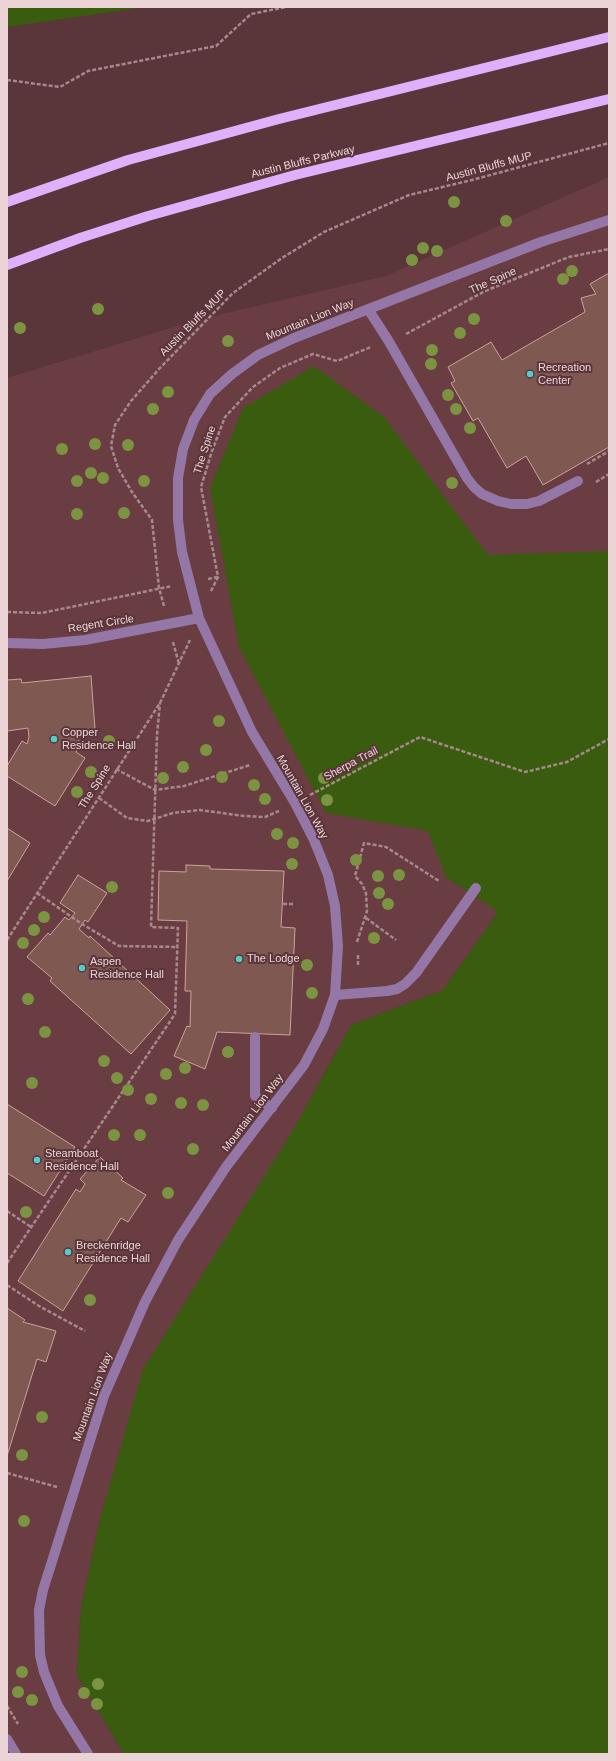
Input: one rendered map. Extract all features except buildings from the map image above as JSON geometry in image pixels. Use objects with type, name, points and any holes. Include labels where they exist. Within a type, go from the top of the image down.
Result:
[{"type":"main road","points":[[7,202],[135,158],[280,119],[609,38]]},
{"type":"main road","name":"Austin Bluffs Parkway","points":[[7,265],[80,238],[148,216],[295,175],[609,98]]},
{"type":"street","name":"Mountain Lion Way","points":[[88,1754],[58,1706],[50,1689],[40,1655],[39,1610],[43,1590],[73,1491],[104,1396],[145,1302],[194,1215],[226,1167],[304,1065],[323,1029],[335,995],[338,946],[335,906],[328,875],[314,840],[295,803],[252,732],[199,618],[182,552],[177,501],[178,478],[183,449],[194,420],[210,394],[232,374],[258,355],[294,338],[541,242],[609,220]]},
{"type":"street","points":[[368,309],[388,340],[467,478],[482,494],[498,501],[511,504],[527,504],[539,501],[578,482]]},
{"type":"street","name":"Regent Circle","points":[[7,643],[43,644],[85,640],[199,618]]},
{"type":"street","points":[[335,995],[387,991],[397,989],[405,984],[416,973],[476,888]]},
{"type":"street","points":[[255,1037],[255,1096],[272,1108]]},
{"type":"street","points":[[7,1739],[16,1754]]},
{"type":"path","points":[[7,80],[60,87],[88,71],[216,46],[252,14],[286,7]]},
{"type":"path","name":"Austin Bluffs MUP","points":[[7,612],[42,613],[159,588],[152,520],[132,492],[118,468],[111,446],[115,425],[131,401],[159,369],[233,293],[282,258],[324,232],[409,195],[472,180],[609,143]]},
{"type":"path","name":"The Spine","points":[[7,940],[160,703],[179,665],[218,577],[201,487],[212,451],[225,417],[253,387],[280,368],[313,354],[337,361],[406,334],[486,291],[570,257],[609,249]]},
{"type":"path","points":[[587,464],[609,451]]},
{"type":"path","points":[[593,483],[609,474]]},
{"type":"path","points":[[7,1264],[175,1014],[178,928],[151,927],[155,790],[160,703]]},
{"type":"path","name":"Sherpa Trail","points":[[99,798],[127,818],[148,821],[174,813],[200,810],[244,816],[265,817],[295,803],[420,737],[525,772],[567,762],[609,739]]},
{"type":"path","points":[[116,770],[155,790],[184,786],[250,765]]},
{"type":"path","points":[[358,967],[359,933],[366,918],[367,903],[366,893],[356,876],[364,843],[386,847],[439,881]]},
{"type":"path","points":[[37,893],[82,924],[119,946],[177,947]]},
{"type":"path","points":[[283,904],[294,904]]},
{"type":"path","points":[[366,918],[396,940]]},
{"type":"path","points":[[7,1211],[32,1227]]},
{"type":"path","points":[[7,1285],[39,1306],[85,1331]]},
{"type":"path","points":[[7,1473],[73,1491]]},
{"type":"shaded area","points":[[609,177],[609,774],[446,877],[498,912],[443,990],[351,1025],[292,1132],[100,1519],[81,1608],[77,1675],[124,1754],[7,1754],[7,378],[200,319],[386,276]]},
{"type":"green space","points":[[7,7],[146,7],[7,27]]},
{"type":"green space","points":[[314,366],[384,417],[488,555],[609,551],[609,1754],[124,1754],[77,1675],[81,1608],[100,1519],[143,1369],[292,1132],[351,1025],[443,990],[498,912],[446,877],[428,831],[326,813],[239,647],[210,488],[243,408]]},
{"type":"place","name":"Recreation Center","points":[[530,374]]},
{"type":"place","name":"Copper Residence Hall","points":[[54,739]]},
{"type":"place","name":"The Lodge","points":[[239,959]]},
{"type":"place","name":"Aspen Residence Hall","points":[[82,968]]},
{"type":"place","name":"Steamboat Residence Hall","points":[[37,1160]]},
{"type":"place","name":"Breckenridge Residence Hall","points":[[68,1252]]}]
